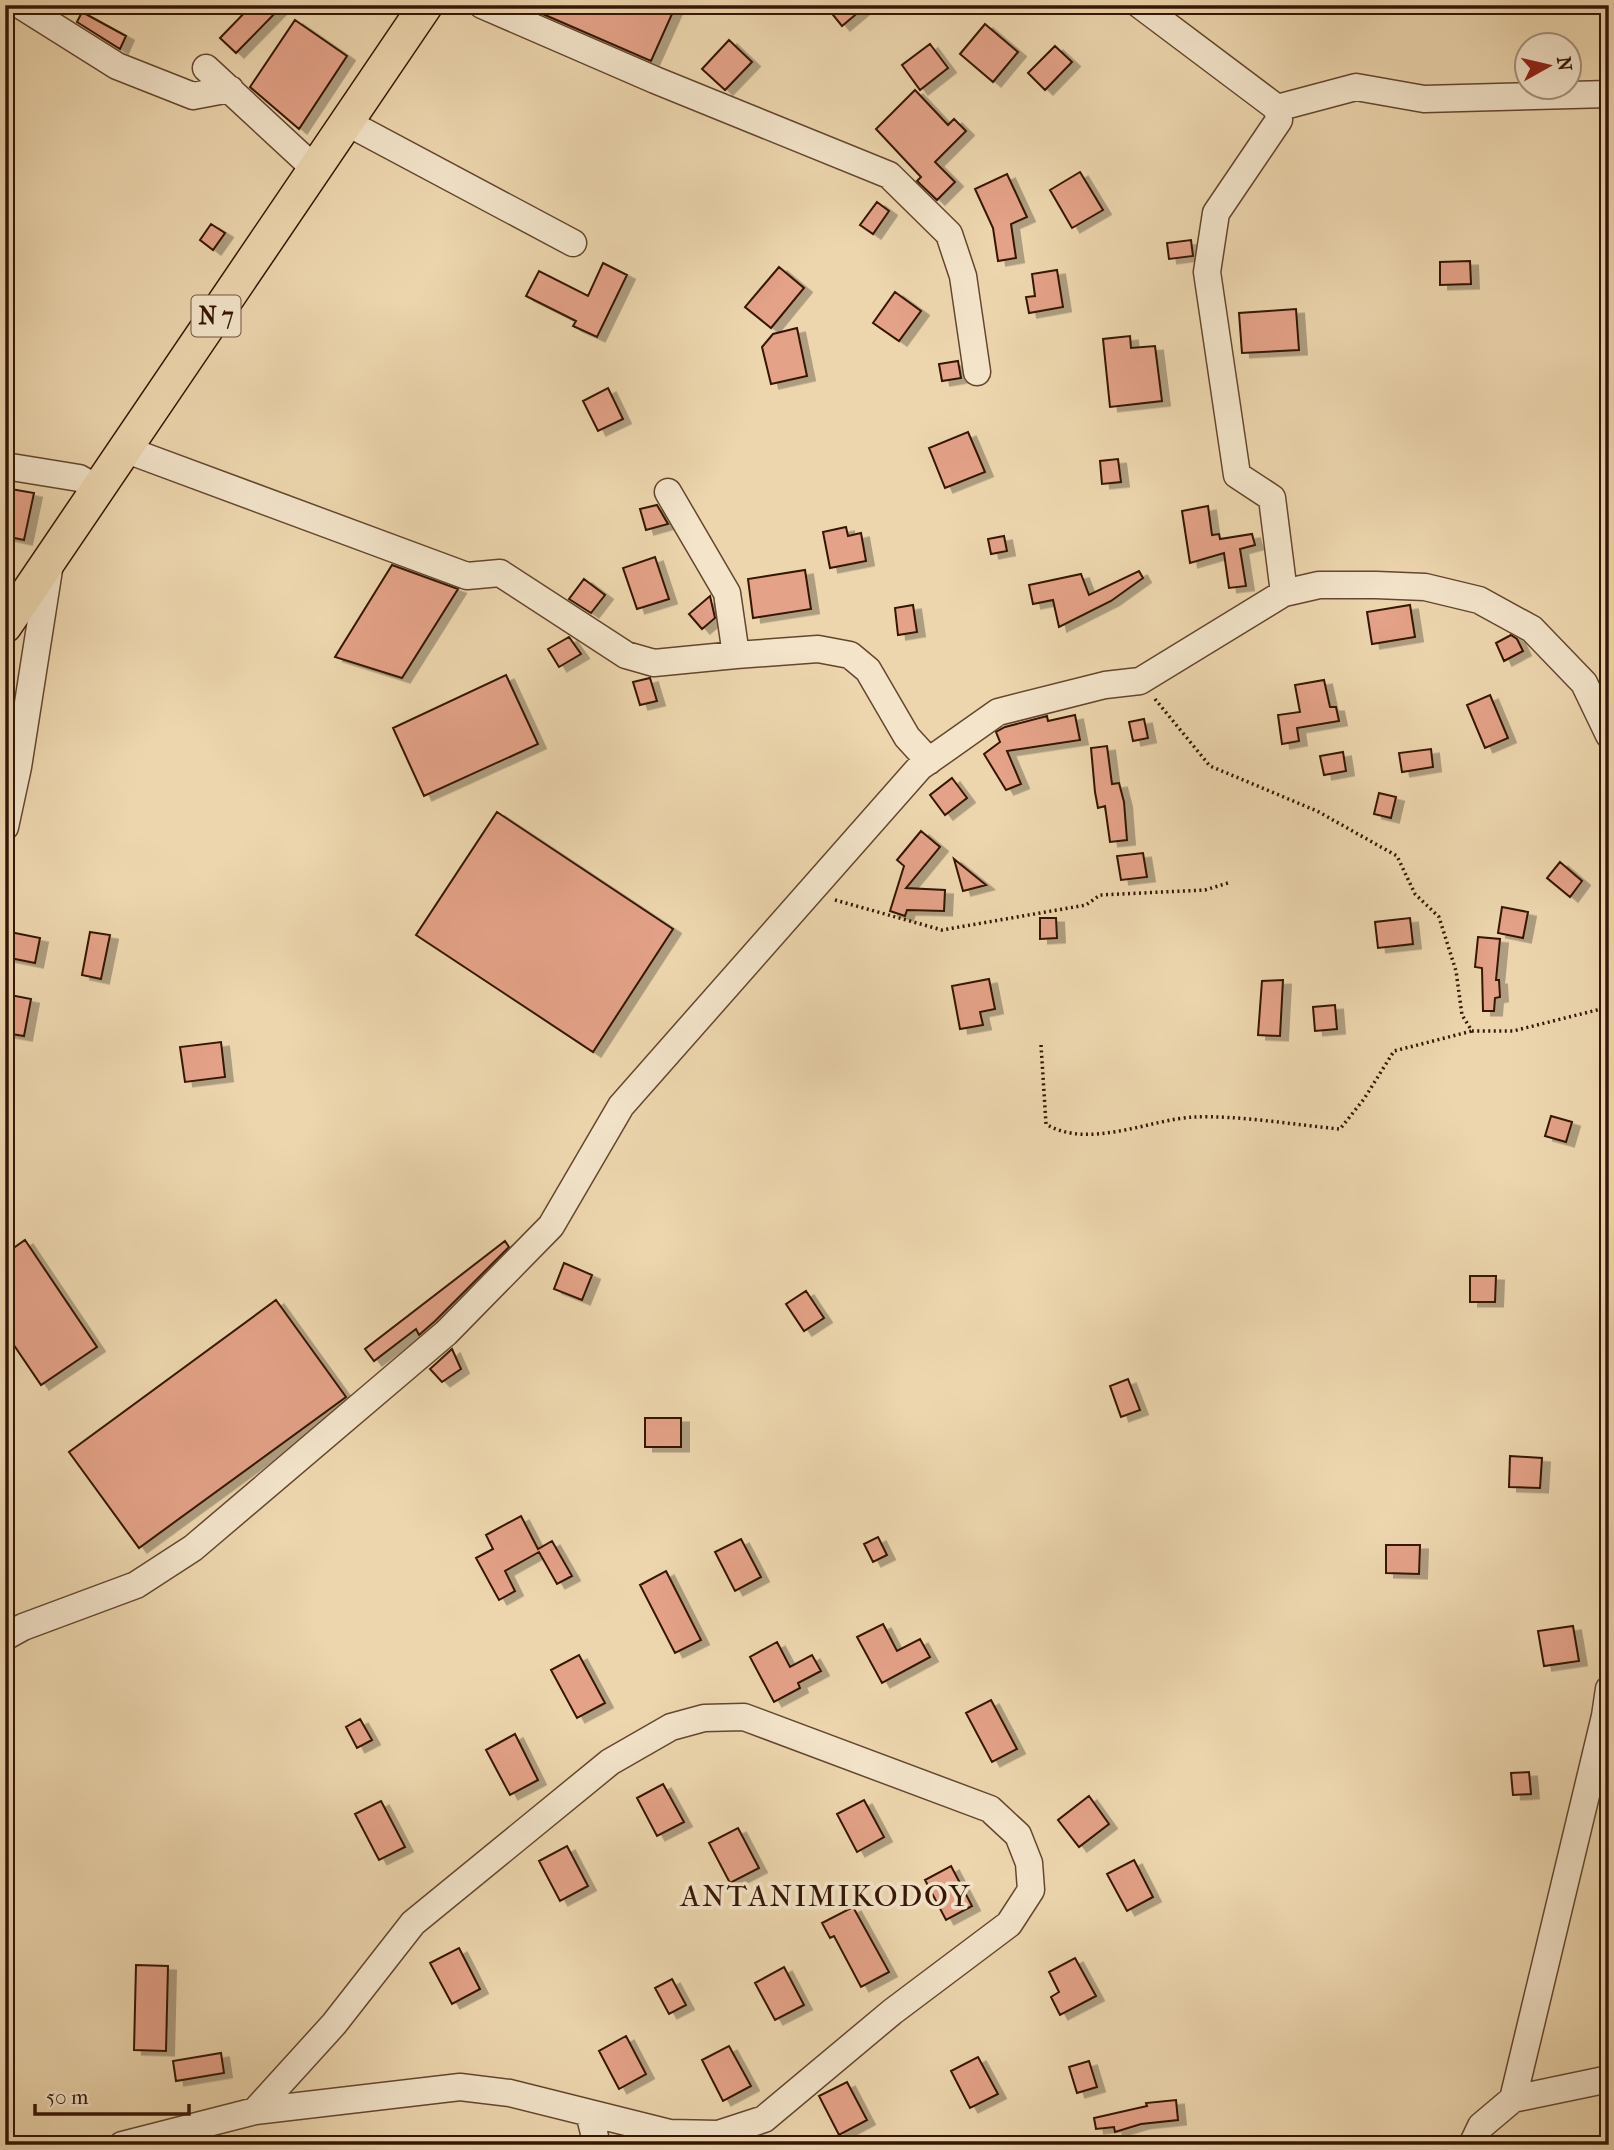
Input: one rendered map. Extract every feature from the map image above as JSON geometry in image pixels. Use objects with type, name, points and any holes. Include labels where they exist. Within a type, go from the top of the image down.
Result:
[{"type":"main road","name":"N 7","points":[[5,626],[97,488],[127,450],[426,5]]},
{"type":"street","points":[[5,6],[17,5],[130,71],[193,96],[230,89]]},
{"type":"street","points":[[482,5],[654,80],[890,175],[949,234],[963,276],[977,372]]},
{"type":"street","points":[[1140,5],[1277,108],[1279,120],[1216,213],[1207,272],[1237,475],[1272,498],[1284,593]]},
{"type":"street","points":[[206,68],[314,168]]},
{"type":"street","points":[[1277,108],[1356,86],[1424,99],[1609,94]]},
{"type":"street","points":[[346,122],[573,243]]},
{"type":"street","points":[[127,450],[467,576],[500,573],[626,655],[654,663],[818,649],[850,655],[868,670],[907,737],[929,761]]},
{"type":"street","points":[[5,467],[79,478],[97,488]]},
{"type":"street","points":[[668,492],[727,593],[736,655]]},
{"type":"street","points":[[5,827],[18,766],[51,560]]},
{"type":"street","points":[[5,1637],[23,1626],[136,1585],[192,1548],[446,1333],[551,1226],[621,1106],[810,892],[929,761],[998,712],[1105,685],[1140,681],[1187,655],[1212,636],[1284,593],[1319,585],[1376,585],[1426,587],[1479,600],[1532,629],[1584,683],[1609,736]]},
{"type":"street","points":[[1513,2099],[1561,1910],[1609,1689]]},
{"type":"street","points":[[122,2145],[256,2111],[460,2087],[510,2093],[670,2133],[718,2134],[764,2119],[892,2012],[1009,1924],[1031,1889],[1030,1863],[1018,1835],[990,1809],[744,1717],[704,1718],[671,1727],[610,1762],[413,1923],[334,2024],[256,2111]]},
{"type":"street","points":[[1472,2145],[1481,2126],[1513,2099],[1609,2079]]},
{"type":"street","points":[[589,2113],[597,2145]]},
{"type":"path","points":[[1140,681],[1210,766],[1317,811],[1397,856],[1415,894],[1439,917],[1456,971],[1462,1015],[1472,1031]]},
{"type":"path","points":[[810,892],[942,930],[1086,905],[1100,895],[1205,890],[1228,883]]},
{"type":"path","points":[[1041,1045],[1046,1124],[1058,1132],[1125,1133],[1193,1117],[1340,1129],[1364,1099],[1394,1051],[1472,1031],[1513,1031],[1609,1007]]},
{"type":"building","points":[[252,5],[283,5],[236,53],[220,38]]},
{"type":"building","points":[[522,5],[676,5],[651,61]]},
{"type":"building","points":[[825,5],[867,5],[842,26]]},
{"type":"building","points":[[82,12],[126,36],[120,49],[77,22]]},
{"type":"building","points":[[295,20],[347,56],[299,129],[250,87]]},
{"type":"building","points":[[985,24],[1018,52],[993,82],[960,54]]},
{"type":"building","points":[[729,40],[752,62],[725,90],[702,69]]},
{"type":"building","points":[[930,44],[948,68],[920,90],[902,65]]},
{"type":"building","points":[[1055,46],[1072,62],[1045,90],[1028,73]]},
{"type":"building","points":[[915,90],[948,125],[954,119],[966,131],[935,162],[955,182],[937,200],[917,181],[921,177],[876,129]]},
{"type":"building","points":[[1080,172],[1103,210],[1072,228],[1050,190]]},
{"type":"building","points":[[1007,174],[1027,217],[1011,224],[1016,258],[998,261],[993,228],[975,189]]},
{"type":"building","points":[[877,202],[889,211],[873,234],[860,225]]},
{"type":"building","points":[[211,224],[225,233],[213,250],[200,240]]},
{"type":"building","points":[[1191,240],[1193,256],[1169,259],[1167,243]]},
{"type":"building","points":[[1470,261],[1471,284],[1440,285],[1440,262]]},
{"type":"building","points":[[603,263],[627,275],[597,337],[573,326],[576,321],[526,296],[539,271],[588,296]]},
{"type":"building","points":[[779,267],[804,288],[771,328],[745,307]]},
{"type":"building","points":[[1057,270],[1063,307],[1029,313],[1026,297],[1035,296],[1032,274]]},
{"type":"building","points":[[895,292],[921,311],[899,341],[873,323]]},
{"type":"building","points":[[1296,309],[1299,350],[1242,353],[1239,313]]},
{"type":"building","points":[[797,328],[807,376],[771,384],[762,347],[773,334]]},
{"type":"building","points":[[1130,336],[1131,348],[1155,346],[1162,401],[1110,407],[1103,339]]},
{"type":"building","points":[[958,361],[961,378],[942,381],[939,364]]},
{"type":"building","points":[[608,388],[623,419],[598,431],[583,401]]},
{"type":"building","points":[[968,432],[985,472],[945,488],[929,448]]},
{"type":"building","points":[[1118,459],[1121,482],[1102,484],[1100,461]]},
{"type":"building","points":[[5,488],[34,493],[24,540],[5,536]]},
{"type":"building","points":[[657,505],[668,524],[646,530],[640,509]]},
{"type":"building","points":[[1208,506],[1212,535],[1219,534],[1220,539],[1252,534],[1255,545],[1240,549],[1246,586],[1229,588],[1224,553],[1190,563],[1182,511]]},
{"type":"building","points":[[846,527],[848,536],[861,533],[866,561],[830,568],[823,532]]},
{"type":"building","points":[[1004,536],[1007,551],[991,554],[988,539]]},
{"type":"building","points":[[655,557],[669,599],[637,609],[623,568]]},
{"type":"building","points":[[392,565],[458,589],[402,678],[335,657]]},
{"type":"building","points":[[805,570],[811,609],[753,618],[748,579]]},
{"type":"building","points":[[1139,571],[1143,578],[1111,601],[1059,627],[1053,600],[1033,604],[1029,585],[1081,574],[1089,595]]},
{"type":"building","points":[[584,579],[605,595],[591,613],[569,599]]},
{"type":"building","points":[[710,596],[715,618],[702,629],[689,614]]},
{"type":"building","points":[[913,605],[917,632],[898,635],[895,608]]},
{"type":"building","points":[[1410,605],[1415,637],[1372,644],[1367,612]]},
{"type":"building","points":[[1511,635],[1517,639],[1523,651],[1504,661],[1496,643]]},
{"type":"building","points":[[569,637],[581,654],[559,667],[548,649]]},
{"type":"building","points":[[506,675],[538,744],[424,796],[393,728]]},
{"type":"building","points":[[650,678],[657,701],[640,705],[633,682]]},
{"type":"building","points":[[1324,680],[1330,707],[1336,707],[1339,721],[1297,728],[1299,741],[1282,744],[1278,715],[1300,712],[1295,685]]},
{"type":"building","points":[[1490,695],[1508,738],[1485,748],[1467,705]]},
{"type":"building","points":[[1075,715],[1080,740],[1007,751],[1021,784],[1006,790],[984,754],[1000,742],[996,732],[1047,716],[1048,721]]},
{"type":"building","points":[[1144,719],[1148,738],[1133,741],[1129,722]]},
{"type":"building","points":[[1107,746],[1112,784],[1119,783],[1124,802],[1127,840],[1110,842],[1105,806],[1098,808],[1091,748]]},
{"type":"building","points":[[1431,749],[1433,767],[1402,772],[1399,753]]},
{"type":"building","points":[[1343,752],[1346,771],[1324,775],[1320,756]]},
{"type":"building","points":[[952,778],[967,798],[945,815],[930,795]]},
{"type":"building","points":[[1379,793],[1396,797],[1391,818],[1374,814]]},
{"type":"building","points":[[497,812],[673,929],[593,1052],[416,935]]},
{"type":"building","points":[[921,831],[940,847],[906,888],[945,890],[944,911],[907,910],[905,916],[890,911],[904,866],[897,860]]},
{"type":"building","points":[[1143,853],[1147,877],[1121,880],[1117,856]]},
{"type":"building","points":[[954,859],[986,885],[963,891]]},
{"type":"building","points":[[1560,862],[1582,881],[1570,897],[1547,878]]},
{"type":"building","points":[[1502,907],[1528,912],[1523,938],[1498,933]]},
{"type":"building","points":[[1040,918],[1056,918],[1057,938],[1040,939]]},
{"type":"building","points":[[1410,918],[1413,944],[1378,948],[1375,922]]},
{"type":"building","points":[[5,931],[40,938],[35,963],[5,957]]},
{"type":"building","points":[[90,932],[110,935],[101,979],[82,975]]},
{"type":"building","points":[[1478,937],[1500,939],[1496,980],[1499,980],[1500,997],[1495,998],[1494,1011],[1483,1011],[1482,968],[1475,967]]},
{"type":"building","points":[[989,979],[995,1009],[980,1012],[983,1025],[960,1029],[952,986]]},
{"type":"building","points":[[1283,980],[1280,1036],[1258,1035],[1262,981]]},
{"type":"building","points":[[5,994],[31,999],[24,1036],[5,1033]]},
{"type":"building","points":[[1335,1005],[1337,1029],[1315,1031],[1313,1007]]},
{"type":"building","points":[[221,1042],[225,1077],[185,1082],[180,1047]]},
{"type":"building","points":[[1551,1116],[1572,1122],[1566,1142],[1545,1136]]},
{"type":"building","points":[[25,1240],[97,1347],[41,1385],[5,1332],[5,1254]]},
{"type":"building","points":[[505,1241],[509,1247],[435,1321],[419,1335],[416,1329],[374,1361],[365,1349]]},
{"type":"building","points":[[564,1263],[592,1275],[582,1300],[554,1289]]},
{"type":"building","points":[[1470,1276],[1496,1276],[1495,1302],[1470,1302]]},
{"type":"building","points":[[806,1291],[824,1318],[804,1331],[786,1304]]},
{"type":"building","points":[[276,1300],[346,1397],[139,1548],[69,1452]]},
{"type":"building","points":[[452,1349],[461,1369],[442,1382],[430,1369]]},
{"type":"building","points":[[1128,1379],[1140,1410],[1121,1417],[1110,1386]]},
{"type":"building","points":[[645,1418],[681,1418],[681,1447],[645,1447]]},
{"type":"building","points":[[1510,1456],[1542,1458],[1540,1488],[1509,1487]]},
{"type":"building","points":[[521,1516],[538,1549],[552,1541],[572,1576],[557,1584],[539,1552],[505,1571],[515,1591],[499,1600],[476,1558],[493,1549],[486,1535]]},
{"type":"building","points":[[878,1537],[887,1555],[873,1562],[864,1544]]},
{"type":"building","points":[[741,1539],[761,1577],[735,1591],[715,1552]]},
{"type":"building","points":[[1386,1545],[1420,1545],[1419,1574],[1386,1573]]},
{"type":"building","points":[[666,1571],[701,1640],[675,1653],[640,1585]]},
{"type":"building","points":[[883,1624],[897,1651],[920,1639],[930,1657],[882,1683],[857,1637]]},
{"type":"building","points":[[1573,1626],[1579,1661],[1544,1666],[1538,1631]]},
{"type":"building","points":[[777,1642],[790,1667],[812,1655],[821,1671],[798,1683],[800,1688],[774,1702],[750,1657]]},
{"type":"building","points":[[579,1655],[605,1703],[577,1718],[551,1670]]},
{"type":"building","points":[[991,1700],[1017,1749],[992,1762],[966,1713]]},
{"type":"building","points":[[360,1719],[372,1740],[357,1748],[346,1727]]},
{"type":"building","points":[[515,1734],[538,1780],[510,1795],[486,1750]]},
{"type":"building","points":[[1529,1772],[1531,1794],[1513,1795],[1511,1773]]},
{"type":"building","points":[[663,1784],[684,1822],[657,1836],[637,1798]]},
{"type":"building","points":[[1089,1796],[1109,1824],[1079,1847],[1058,1820]]},
{"type":"building","points":[[864,1800],[884,1837],[857,1852],[837,1814]]},
{"type":"building","points":[[381,1801],[405,1847],[379,1860],[355,1814]]},
{"type":"building","points":[[738,1828],[759,1868],[730,1883],[709,1843]]},
{"type":"building","points":[[567,1846],[588,1886],[560,1901],[539,1861]]},
{"type":"building","points":[[1134,1860],[1153,1897],[1127,1911],[1107,1874]]},
{"type":"building","points":[[951,1866],[972,1906],[946,1920],[925,1880]]},
{"type":"building","points":[[853,1907],[889,1972],[861,1987],[834,1936],[830,1938],[822,1923]]},
{"type":"building","points":[[459,1948],[480,1989],[452,2004],[430,1963]]},
{"type":"building","points":[[1075,1958],[1096,1996],[1060,2015],[1051,1997],[1059,1992],[1049,1972]]},
{"type":"building","points":[[136,1965],[168,1966],[166,2051],[134,2050]]},
{"type":"building","points":[[784,1967],[804,2005],[775,2020],[755,1983]]},
{"type":"building","points":[[672,1979],[686,2005],[669,2014],[655,1988]]},
{"type":"building","points":[[626,2036],[646,2074],[619,2089],[599,2051]]},
{"type":"building","points":[[729,2046],[751,2086],[723,2101],[702,2060]]},
{"type":"building","points":[[221,2053],[224,2073],[176,2081],[173,2061]]},
{"type":"building","points":[[978,2057],[998,2094],[970,2108],[951,2071]]},
{"type":"building","points":[[1089,2061],[1097,2087],[1077,2093],[1069,2067]]},
{"type":"building","points":[[847,2082],[867,2120],[839,2135],[819,2096]]},
{"type":"building","points":[[1176,2100],[1178,2120],[1141,2124],[1115,2132],[1114,2127],[1096,2129],[1094,2118],[1147,2106],[1146,2103]]},
{"type":"district","name":"ANTANIMIKODOY","points":[[826,1896]]}]
